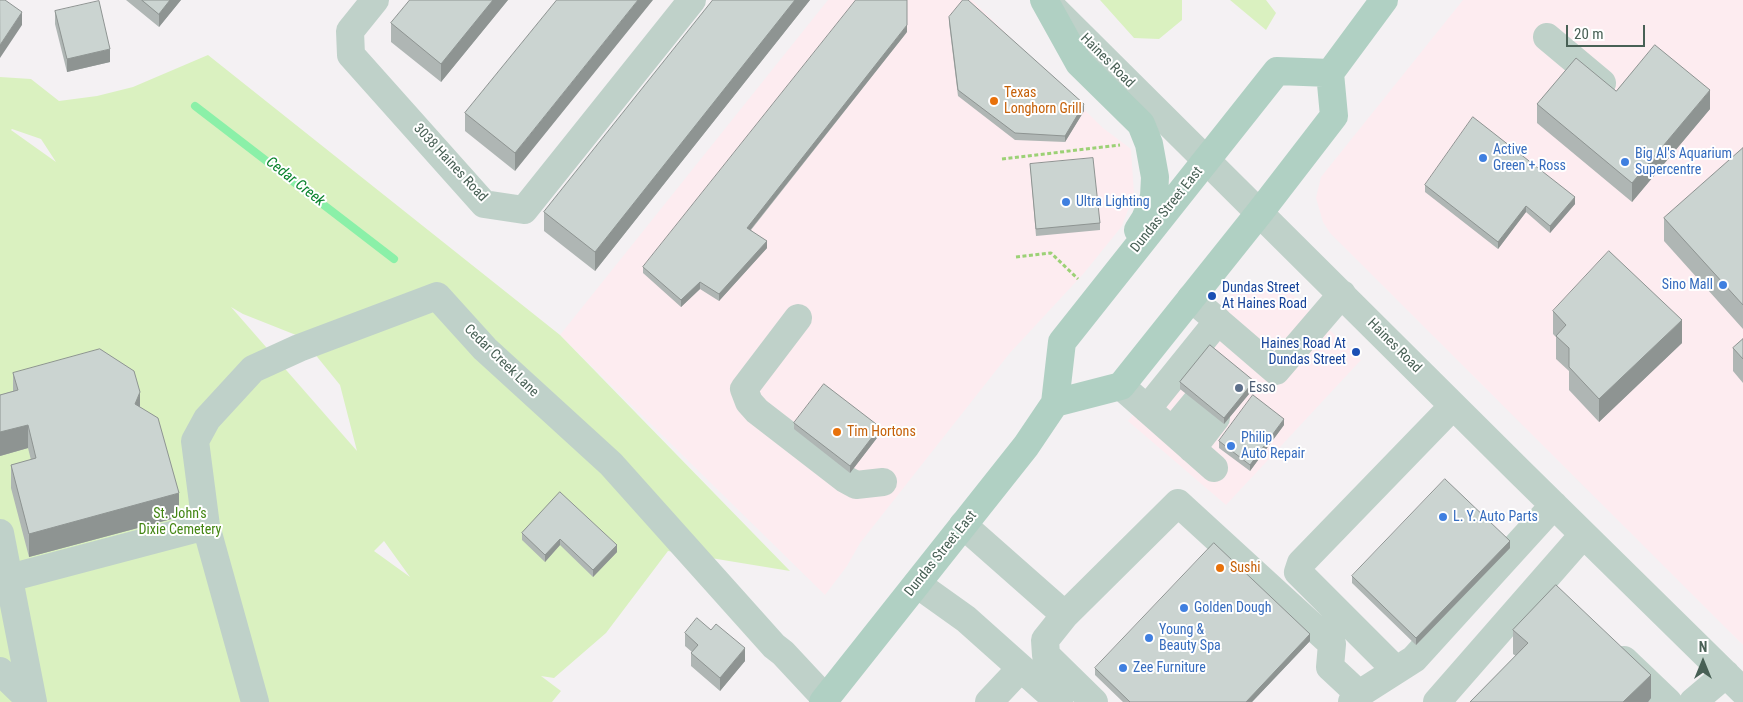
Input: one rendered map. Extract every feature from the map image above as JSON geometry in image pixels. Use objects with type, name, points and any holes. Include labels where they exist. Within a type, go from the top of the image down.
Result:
[{"type":"main road","points":[[1045,0],[1079,63],[1141,124],[1149,144],[1156,177],[1154,197],[1145,219],[1114,263],[1113,277]]},
{"type":"main road","points":[[1056,403],[1121,386],[1334,116],[1330,73],[1384,0]]},
{"type":"main road","name":"Dundas Street East","points":[[824,700],[1026,446],[1056,403],[1062,342],[1276,71],[1330,73]]},
{"type":"street","name":"3038 Haines Road","points":[[375,0],[350,31],[351,55],[484,204],[524,210],[692,0]]},
{"type":"street","name":"Haines Road","points":[[1045,0],[1453,406],[1735,683]]},
{"type":"street","points":[[1547,37],[1602,83]]},
{"type":"street","points":[[1192,298],[1276,371],[1342,294]]},
{"type":"street","name":"Cedar Creek Lane","points":[[206,526],[195,441],[207,419],[253,369],[299,348],[437,296],[485,349],[611,464],[824,700]]},
{"type":"street","points":[[798,318],[744,390],[749,402],[757,411],[845,479],[856,485],[883,482]]},
{"type":"street","points":[[1146,409],[1218,321]]},
{"type":"street","points":[[1243,343],[1236,373],[1264,360]]},
{"type":"street","points":[[1121,386],[1214,468]]},
{"type":"street","points":[[1396,670],[1298,572],[1301,563],[1453,406]]},
{"type":"street","points":[[1182,440],[1206,410]]},
{"type":"street","points":[[1094,702],[1046,655],[1045,640],[1065,615],[1178,503],[1332,644],[1330,667],[1355,698],[1414,658],[1554,505]]},
{"type":"street","points":[[963,525],[1065,615]]},
{"type":"street","points":[[9,578],[206,526],[255,702]]},
{"type":"street","points":[[0,533],[32,702]]},
{"type":"street","points":[[1436,702],[1583,534]]},
{"type":"street","points":[[1542,581],[1563,602]]},
{"type":"street","points":[[917,584],[966,619],[1059,702]]},
{"type":"street","points":[[1605,642],[1668,702]]},
{"type":"street","points":[[989,702],[1021,668]]},
{"type":"street","points":[[0,671],[32,702]]},
{"type":"street","points":[[1693,702],[1735,683]]},
{"type":"path","points":[[1002,159],[1129,144]]},
{"type":"path","points":[[1016,257],[1051,253],[1080,282]]},
{"type":"shaded area","points":[[828,0],[972,0],[1103,128],[1131,149],[1134,194],[1122,226],[1084,273],[1009,354],[860,543],[847,566],[825,595],[560,335]]},
{"type":"shaded area","points":[[1463,0],[1743,0],[1743,645],[1330,233],[1323,222],[1316,198],[1321,177]]},
{"type":"shaded area","points":[[1267,284],[1285,290],[1295,297],[1361,360],[1226,505],[1128,421],[1229,296],[1238,290]]},
{"type":"green space","points":[[1100,0],[1182,0],[1182,20],[1159,39],[1134,38]]},
{"type":"green space","points":[[1230,0],[1266,0],[1276,13],[1266,30]]},
{"type":"green space","name":"St. John’s Dixie Cemetery","points":[[208,55],[560,335],[790,571],[668,551],[606,633],[554,678],[541,676],[561,691],[552,702],[0,702],[0,77],[31,79],[59,101],[97,96],[133,87]],"holes":[[[11,130],[41,139],[56,162]],[[231,307],[243,314],[301,337],[340,385],[357,451]],[[384,541],[410,577],[374,551]]]},
{"type":"building","points":[[0,0],[5,0],[22,12],[0,45]]},
{"type":"building","points":[[142,0],[170,0],[159,14]]},
{"type":"building","points":[[410,0],[493,0],[441,64],[391,23]]},
{"type":"building","points":[[557,0],[638,0],[515,153],[465,113]]},
{"type":"building","points":[[713,0],[795,0],[595,252],[544,212]]},
{"type":"building","points":[[856,0],[907,0],[907,25],[747,228],[767,241],[719,294],[700,282],[681,300],[643,267]]},
{"type":"building","points":[[963,0],[968,0],[1084,104],[1065,136],[1015,133],[958,90],[949,17]]},
{"type":"building","points":[[99,1],[110,49],[67,59],[55,11]]},
{"type":"building","name":"Big Al's Aquarium Supercentre","points":[[1655,45],[1710,90],[1632,183],[1537,104],[1576,58],[1616,91]]},
{"type":"building","name":"Active Green + Ross","points":[[1473,117],[1575,197],[1550,226],[1526,206],[1498,242],[1425,185]]},
{"type":"building","name":"Sino Mall","points":[[1743,148],[1743,305],[1664,218]]},
{"type":"building","points":[[1093,158],[1100,223],[1036,229],[1030,164]]},
{"type":"building","points":[[1609,251],[1682,320],[1599,399],[1569,367],[1569,348],[1556,336],[1566,325],[1553,311]]},
{"type":"building","points":[[1743,339],[1743,359],[1733,348]]},
{"type":"building","points":[[1210,345],[1254,381],[1224,418],[1180,382]]},
{"type":"building","points":[[100,349],[134,371],[140,392],[135,404],[158,418],[179,493],[29,534],[11,465],[36,458],[28,425],[0,432],[0,395],[18,390],[13,373]]},
{"type":"building","name":"Tim Hortons","points":[[824,384],[880,427],[850,466],[794,423]]},
{"type":"building","points":[[1253,395],[1284,419],[1250,465],[1219,441]]},
{"type":"building","points":[[1445,479],[1510,541],[1416,638],[1352,576]]},
{"type":"building","points":[[560,492],[617,545],[593,570],[560,539],[545,555],[522,533]]},
{"type":"building","points":[[1214,543],[1310,634],[1246,702],[1130,702],[1095,668]]},
{"type":"building","points":[[1556,585],[1651,675],[1623,702],[1470,702],[1528,643],[1513,630]]},
{"type":"building","points":[[697,618],[711,630],[716,624],[745,648],[720,678],[691,653],[698,645],[685,633]]},
{"type":"waterway","name":"Cedar Creek","points":[[195,106],[394,259]]},
{"type":"place","name":"Texas Longhorn Grill","points":[[994,101]]},
{"type":"place","name":"Active Green + Ross","points":[[1483,158]]},
{"type":"place","name":"Big Al's Aquarium Supercentre","points":[[1625,162]]},
{"type":"place","name":"Ultra Lighting","points":[[1066,202]]},
{"type":"place","name":"Sino Mall","points":[[1723,285]]},
{"type":"place","name":"Dundas Street At Haines Road","points":[[1212,296]]},
{"type":"place","name":"Haines Road At Dundas Street","points":[[1356,352]]},
{"type":"place","name":"Esso","points":[[1239,388]]},
{"type":"place","name":"Tim Hortons","points":[[837,432]]},
{"type":"place","name":"Philip Auto Repair","points":[[1231,446]]},
{"type":"place","name":"L. Y. Auto Parts","points":[[1443,517]]},
{"type":"place","name":"Sushi","points":[[1220,568]]},
{"type":"place","name":"Golden Dough","points":[[1184,608]]},
{"type":"place","name":"Young & Beauty Spa","points":[[1149,638]]},
{"type":"place","name":"Zee Furniture","points":[[1123,668]]}]
